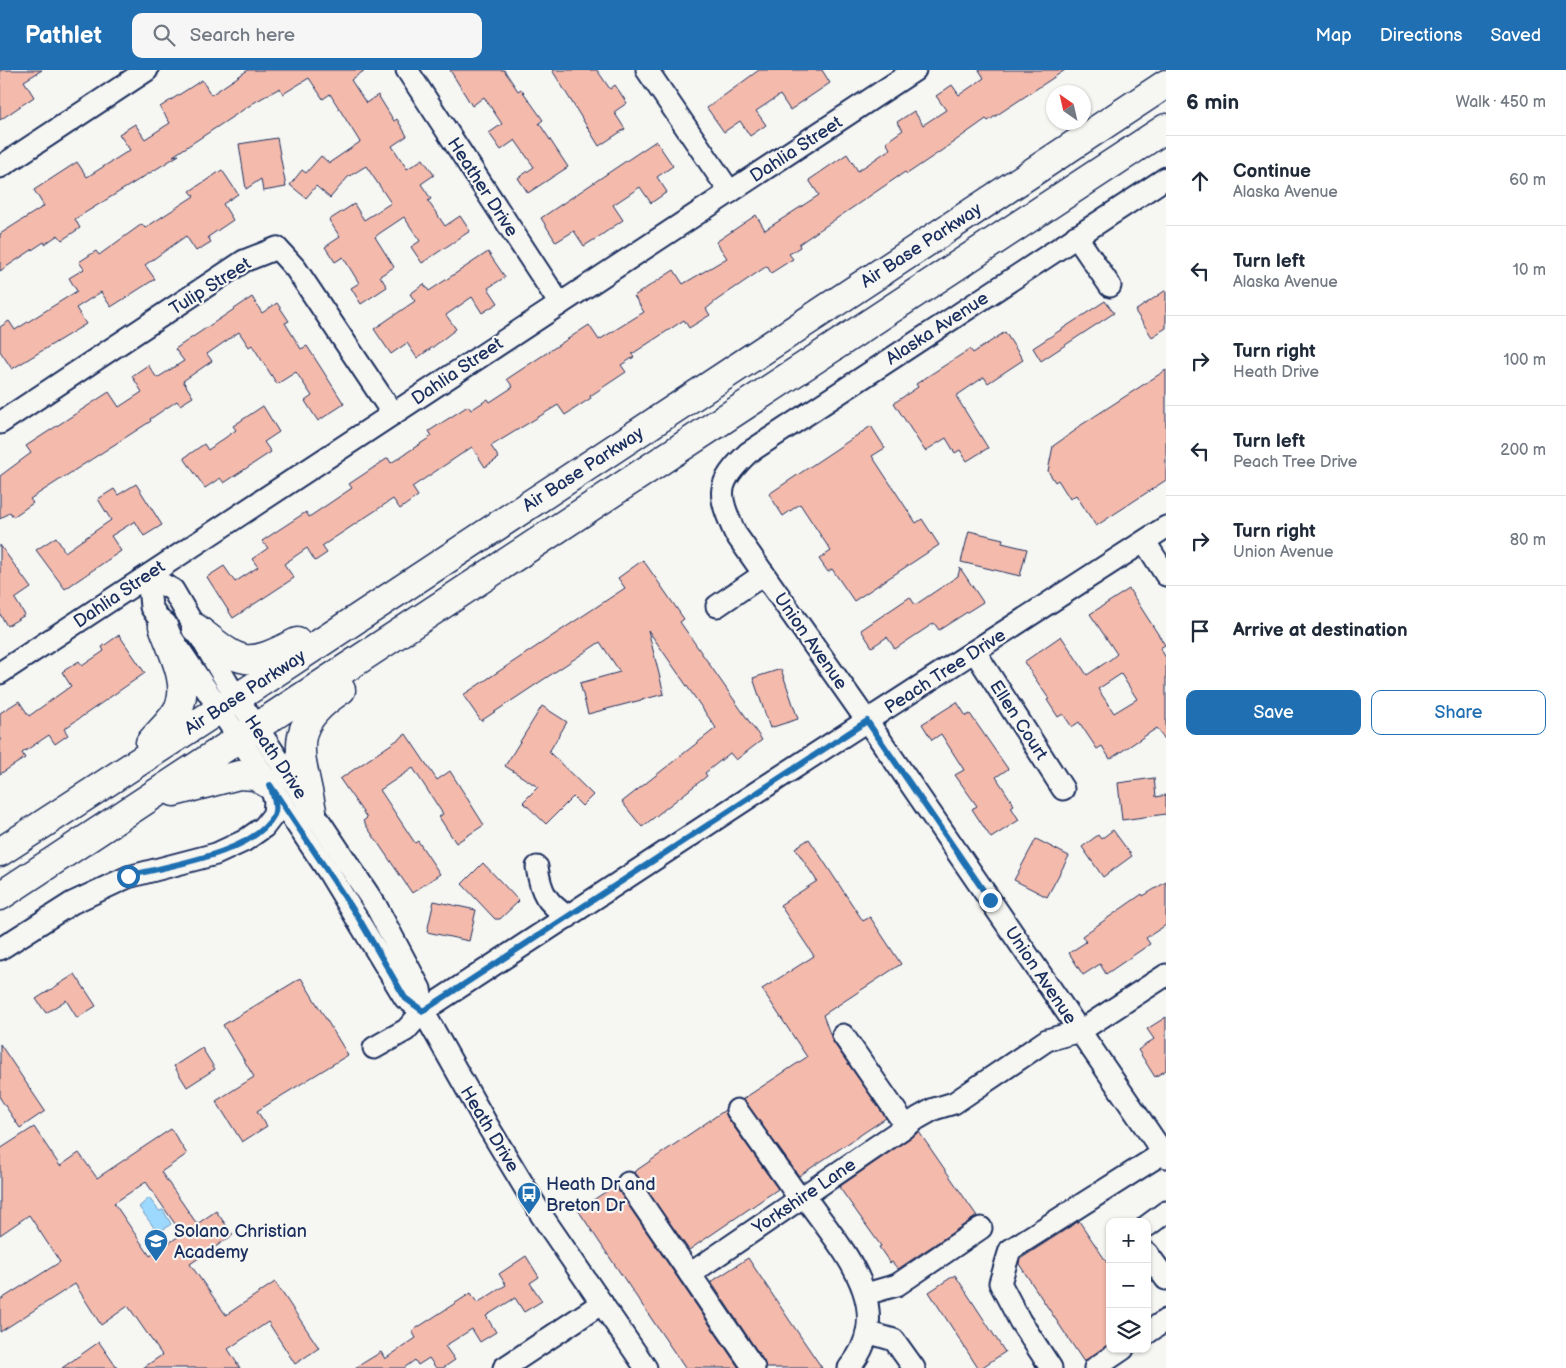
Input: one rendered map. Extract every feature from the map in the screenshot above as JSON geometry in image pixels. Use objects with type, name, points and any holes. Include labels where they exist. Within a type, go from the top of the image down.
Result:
[{"type":"main road","name":"Air Base Parkway","points":[[0,852],[228,704],[1166,84]]},
{"type":"main road","name":"Air Base Parkway","points":[[0,896],[1166,128]]},
{"type":"main road","points":[[312,810],[300,752],[305,726],[314,712],[325,700],[414,642],[486,577]]},
{"type":"main road","points":[[196,628],[223,650],[250,660],[277,652],[313,633],[365,613]]},
{"type":"main road","points":[[131,766],[170,720],[179,708],[181,700],[181,676],[163,626]]},
{"type":"main road","points":[[151,797],[239,774],[255,776],[270,785]]},
{"type":"street","points":[[0,167],[147,70]]},
{"type":"street","name":"Heather Drive","points":[[407,70],[560,304]]},
{"type":"street","points":[[648,70],[730,192]]},
{"type":"street","name":"Dahlia Street","points":[[0,674],[915,70]]},
{"type":"street","name":"Alaska Avenue","points":[[722,492],[728,472],[748,453],[1166,178]]},
{"type":"street","points":[[1076,236],[1110,286]]},
{"type":"street","name":"Tulip Street","points":[[0,423],[244,261],[277,248],[296,269],[393,414]]},
{"type":"street","name":"Union Avenue","points":[[722,492],[726,512],[735,533],[867,721],[1165,1155]]},
{"type":"street","name":"Peach Tree Drive","points":[[374,1048],[406,1030],[423,1011],[1166,527]]},
{"type":"street","points":[[1145,542],[1166,575]]},
{"type":"street","points":[[717,606],[764,574]]},
{"type":"street","name":"Heath Drive","points":[[148,576],[151,607],[163,626],[228,704],[248,734],[312,810],[388,926],[420,989],[423,1011],[486,1123],[537,1207],[646,1368]]},
{"type":"street","name":"Heath Drive","points":[[148,576],[173,590],[196,628],[228,704]]},
{"type":"street","name":"Ellen Court","points":[[975,652],[1063,789]]},
{"type":"street","name":"Heath Drive","points":[[248,734],[270,785],[358,917],[405,998],[423,1011]]},
{"type":"street","points":[[0,949],[72,903],[128,876],[216,854],[244,841],[264,827],[274,814],[275,801],[270,785]]},
{"type":"street","name":"Yorkshire Lane","points":[[690,1274],[912,1122],[934,1109],[954,1104],[1047,1040],[1080,1031],[1166,975]]},
{"type":"street","points":[[843,1035],[912,1122]]},
{"type":"street","points":[[738,1110],[857,1273],[866,1294],[870,1320],[856,1360],[849,1368]]},
{"type":"street","points":[[1051,1368],[1020,1321],[1000,1283],[1010,1250],[1165,1155]]},
{"type":"street","points":[[628,1183],[754,1368]]},
{"type":"street","points":[[1151,1223],[1166,1212]]},
{"type":"street","points":[[866,1294],[896,1285],[981,1228]]},
{"type":"street","points":[[1151,1258],[1165,1276]]},
{"type":"street","points":[[504,1368],[602,1303]]},
{"type":"street","points":[[1151,1330],[1166,1320]]},
{"type":"street","points":[[867,1332],[894,1340],[914,1368]]},
{"type":"street","points":[[1095,1368],[1117,1353]]},
{"type":"water","points":[[149,1198],[159,1211],[163,1210],[171,1224],[158,1233],[139,1207]]},
{"type":"building","points":[[0,70],[42,70],[24,81],[34,97],[0,120]]},
{"type":"building","points":[[248,70],[365,70],[351,80],[366,103],[378,95],[394,121],[397,119],[407,136],[392,146],[407,169],[423,159],[434,175],[421,184],[431,199],[428,201],[445,226],[460,216],[470,231],[422,263],[411,247],[420,241],[404,217],[380,233],[375,237],[394,267],[380,276],[387,287],[361,304],[351,288],[359,283],[343,257],[335,262],[325,247],[340,237],[329,220],[354,204],[364,220],[391,203],[366,166],[348,177],[330,198],[316,186],[306,198],[290,185],[302,170],[306,173],[321,156],[329,163],[360,142],[330,94],[323,99],[309,78],[283,94],[280,88],[255,102],[173,156],[179,155],[75,219],[80,228],[62,240],[58,235],[45,244],[44,242],[0,271],[0,234],[44,206],[34,190],[77,162],[87,177],[130,150],[119,134],[135,124],[145,139],[170,123],[160,107],[202,80],[211,95]]},
{"type":"building","points":[[450,70],[504,70],[518,91],[521,89],[543,120],[539,123],[568,167],[528,193],[518,178],[534,167],[515,140],[501,150],[489,133],[502,124],[484,97],[472,106]]},
{"type":"building","points":[[552,70],[597,70],[610,89],[615,85],[627,103],[614,112],[625,129],[599,146]]},
{"type":"building","points":[[759,70],[822,70],[830,83],[790,110],[780,95],[756,111],[766,125],[750,136],[740,121],[724,132],[707,108]]},
{"type":"building","points":[[979,70],[1065,70],[988,121],[986,119],[907,174],[905,172],[799,244],[800,247],[789,254],[793,259],[771,273],[767,266],[717,300],[706,309],[710,315],[689,328],[684,320],[632,354],[634,357],[621,365],[626,372],[590,396],[591,398],[565,415],[558,405],[491,446],[499,458],[485,467],[472,447],[412,487],[418,496],[400,509],[393,499],[322,546],[327,553],[315,561],[307,548],[284,564],[294,578],[233,618],[207,577],[224,566],[235,582],[258,567],[252,559],[268,548],[262,541],[306,512],[309,517],[352,488],[349,484],[388,458],[391,463],[432,436],[429,431],[468,406],[471,410],[488,399],[490,402],[513,387],[507,379],[589,325],[599,340],[644,312],[634,296],[674,270],[683,284],[727,258],[716,242],[756,215],[765,230],[819,195],[809,180],[847,154],[858,171],[890,149],[886,142],[903,130],[897,122],[914,111],[923,125],[946,110],[936,96],[952,85],[959,95],[984,78]]},
{"type":"building","points":[[277,138],[286,187],[263,191],[261,179],[246,189],[239,144]]},
{"type":"building","points":[[656,141],[673,166],[657,177],[667,192],[651,203],[640,187],[613,205],[623,220],[600,236],[584,246],[574,231],[556,242],[541,218]]},
{"type":"building","points":[[222,170],[238,194],[223,204],[233,220],[208,237],[211,242],[196,251],[186,236],[145,265],[155,279],[111,307],[101,292],[76,308],[86,324],[12,369],[0,351],[0,327],[9,321],[15,330],[77,291],[69,278],[84,269],[79,262],[96,251],[99,255],[142,224],[145,228],[194,196],[190,191]]},
{"type":"building","points":[[488,252],[505,277],[488,288],[498,303],[482,313],[472,297],[446,315],[456,329],[433,347],[417,358],[407,343],[391,354],[374,329],[415,301],[410,294],[424,284],[429,291]]},
{"type":"building","points":[[1166,290],[1166,328],[1152,337],[1135,311]]},
{"type":"building","points":[[252,297],[262,313],[277,303],[289,321],[285,323],[301,349],[307,346],[344,404],[318,421],[305,401],[312,396],[296,372],[277,384],[252,345],[249,347],[239,332],[207,354],[212,361],[183,381],[193,397],[180,405],[177,401],[150,419],[151,421],[30,499],[33,503],[13,517],[10,512],[0,519],[0,476],[31,453],[26,446],[109,392],[119,407],[142,392],[132,376],[148,365],[157,378],[184,361],[175,349]]},
{"type":"building","points":[[1105,301],[1114,313],[1041,361],[1033,348]]},
{"type":"building","points":[[1005,332],[1023,360],[988,383],[984,377],[956,396],[988,448],[967,461],[960,450],[955,453],[946,438],[925,451],[894,403],[918,387],[916,384],[970,349],[973,353]]},
{"type":"building","points":[[1166,370],[1166,480],[1096,526],[1076,495],[1070,499],[1058,480],[1055,482],[1048,471],[1053,446],[1075,429]]},
{"type":"building","points":[[263,406],[279,432],[264,442],[271,452],[224,483],[220,478],[205,488],[184,458],[204,444],[208,450],[236,430],[233,426]]},
{"type":"building","points":[[871,426],[885,448],[872,456],[916,523],[922,519],[939,545],[854,601],[832,569],[828,572],[819,559],[831,551],[800,504],[783,516],[769,494]]},
{"type":"building","points":[[136,484],[162,525],[144,536],[135,521],[111,536],[121,551],[65,589],[36,550],[56,537],[65,552],[111,520],[98,499],[114,489],[118,495]]},
{"type":"building","points":[[969,531],[1003,539],[1002,543],[1027,549],[1020,576],[961,562]]},
{"type":"building","points":[[0,545],[31,588],[15,599],[25,615],[7,626],[0,614]]},
{"type":"building","points":[[643,560],[684,619],[680,622],[762,740],[736,760],[730,753],[705,773],[707,776],[642,827],[622,802],[716,728],[648,630],[664,694],[588,714],[580,683],[620,672],[600,642],[481,721],[463,695],[625,588],[618,578]]},
{"type":"building","points":[[960,568],[983,602],[939,630],[934,623],[895,649],[887,637],[872,647],[861,630],[910,597],[915,605],[958,576]]},
{"type":"building","points":[[1129,589],[1165,645],[1160,648],[1166,658],[1166,741],[1157,728],[1110,759],[1102,746],[1097,749],[1079,722],[1072,727],[1063,714],[1058,717],[1047,700],[1049,699],[1024,662],[1061,636],[1087,675],[1111,659],[1117,654],[1090,614]],"holes":[[[1121,674],[1137,699],[1114,713],[1098,689]]]},
{"type":"building","points":[[119,635],[145,673],[64,729],[68,735],[55,744],[49,735],[22,753],[25,758],[0,774],[0,713],[19,701],[29,716],[71,686],[62,672],[79,661],[82,666],[104,651],[102,647]]},
{"type":"building","points":[[781,669],[798,719],[770,728],[753,678]]},
{"type":"building","points":[[957,702],[966,716],[970,714],[1008,769],[996,777],[1014,805],[1011,807],[1019,820],[991,838],[972,809],[977,806],[955,775],[964,770],[941,734],[932,740],[922,724]]},
{"type":"building","points":[[542,706],[567,722],[549,752],[593,795],[582,806],[573,797],[546,824],[523,802],[538,787],[505,766]]},
{"type":"building","points":[[406,734],[437,780],[450,771],[484,825],[456,843],[439,817],[443,814],[413,768],[380,790],[415,843],[418,841],[440,874],[412,893],[363,821],[367,818],[340,779]]},
{"type":"building","points":[[1154,778],[1156,797],[1166,795],[1166,814],[1122,820],[1118,783]]},
{"type":"building","points":[[1113,830],[1132,856],[1103,877],[1082,847],[1098,835],[1101,839]]},
{"type":"building","points":[[809,839],[863,921],[870,917],[901,964],[823,1015],[833,1042],[886,1118],[799,1176],[743,1099],[807,1057],[762,989],[814,956],[780,905],[817,881],[795,848]]},
{"type":"building","points":[[1036,839],[1069,856],[1047,897],[1014,880]]},
{"type":"building","points":[[483,863],[519,901],[500,919],[495,919],[462,884]]},
{"type":"building","points":[[1166,882],[1166,925],[1146,938],[1150,944],[1106,974],[1100,964],[1083,975],[1069,953],[1086,942],[1082,936],[1142,894],[1143,896]]},
{"type":"building","points":[[434,901],[476,910],[469,941],[427,932]]},
{"type":"building","points":[[75,974],[96,1006],[77,1018],[66,1000],[46,1013],[36,999]]},
{"type":"building","points":[[301,978],[348,1055],[257,1111],[267,1126],[242,1142],[216,1101],[254,1077],[223,1025]]},
{"type":"building","points":[[1166,1017],[1166,1070],[1155,1077],[1138,1050],[1154,1039],[1147,1029]]},
{"type":"building","points":[[0,1044],[45,1111],[20,1128],[0,1098]]},
{"type":"building","points":[[202,1048],[215,1069],[187,1087],[174,1066]]},
{"type":"building","points":[[725,1110],[727,1117],[778,1189],[689,1250],[634,1172]]},
{"type":"building","points":[[34,1127],[60,1166],[79,1153],[97,1178],[171,1129],[187,1154],[161,1172],[197,1224],[216,1211],[233,1235],[190,1264],[226,1315],[275,1282],[319,1348],[295,1364],[268,1322],[228,1349],[240,1368],[143,1368],[162,1355],[128,1306],[101,1325],[75,1284],[0,1332],[0,1300],[60,1262],[29,1215],[0,1235],[0,1149]],"holes":[[[146,1182],[182,1234],[150,1256],[114,1203]]]},
{"type":"building","points":[[919,1132],[977,1216],[898,1269],[892,1262],[890,1263],[879,1247],[881,1246],[839,1187]]},
{"type":"building","points":[[616,1185],[739,1368],[685,1368],[604,1249],[578,1210]]},
{"type":"building","points":[[1079,1221],[1106,1261],[1106,1346],[1084,1362],[1019,1264],[1020,1259]]},
{"type":"building","points":[[526,1256],[539,1277],[530,1283],[542,1301],[524,1312],[515,1298],[486,1316],[496,1332],[480,1342],[472,1329],[445,1346],[455,1360],[443,1368],[436,1368],[429,1358],[418,1365],[415,1360],[404,1368],[355,1368],[381,1352],[385,1359],[416,1338],[412,1331],[471,1293],[477,1303],[506,1285],[499,1274]]},
{"type":"building","points":[[748,1258],[822,1368],[766,1368],[764,1361],[711,1282]]},
{"type":"building","points":[[955,1275],[1005,1352],[981,1368],[978,1368],[929,1292]]},
{"type":"building","points":[[99,1342],[117,1368],[62,1368]]},
{"type":"place","name":"Heath Dr and Breton Dr","points":[[529,1215]]},
{"type":"place","name":"Solano Christian Academy","points":[[156,1262]]},
{"type":"route","points":[[128,876],[156,868],[183,864],[216,854],[244,841],[264,827],[274,814],[275,801],[270,785],[358,917],[405,998],[423,1011],[780,776],[867,721],[990,900]]}]
